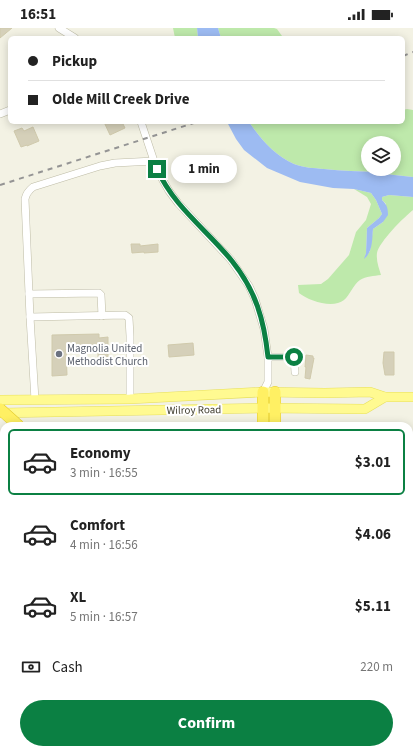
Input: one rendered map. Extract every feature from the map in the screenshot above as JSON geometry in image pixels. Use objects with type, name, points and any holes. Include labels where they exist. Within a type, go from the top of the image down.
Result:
[{"type":"highway","points":[[264,422],[263,408],[266,387]]},
{"type":"highway","points":[[275,392],[275,422]]},
{"type":"highway","points":[[0,409],[15,422]]},
{"type":"main road","name":"Wilroy Road","points":[[0,400],[130,399],[266,387],[275,392],[370,392],[385,397],[413,397]]},
{"type":"main road","name":"Wilroy Road","points":[[0,413],[263,408],[365,410],[385,397]]},
{"type":"street","points":[[59,28],[72,36]]},
{"type":"street","points":[[142,124],[154,161],[165,184],[178,203],[231,260],[249,286],[260,312],[264,329],[268,357],[266,387]]},
{"type":"street","points":[[35,400],[30,317],[26,194],[33,187],[100,166],[115,163],[154,161]]},
{"type":"street","points":[[29,294],[99,293],[101,295],[102,316]]},
{"type":"street","points":[[30,317],[125,315],[129,318],[130,399]]},
{"type":"street","points":[[268,357],[294,357],[295,372]]},
{"type":"green space","points":[[173,28],[197,28],[198,36],[175,36]]},
{"type":"green space","points":[[218,28],[274,28],[277,29],[282,36],[220,36]]},
{"type":"green space","points":[[405,110],[413,110],[413,177],[401,176],[401,136],[361,136],[361,171],[309,168],[294,164],[280,156],[263,140],[250,124],[405,124]]},
{"type":"green space","points":[[354,189],[371,193],[382,214],[367,228],[365,258],[370,251],[373,229],[383,222],[386,204],[382,200],[382,197],[389,195],[413,197],[413,210],[392,230],[379,248],[377,259],[381,275],[367,277],[360,280],[346,298],[339,303],[328,304],[309,299],[299,293],[298,285],[321,284],[328,279],[349,255],[356,232],[366,220],[371,204],[367,197]]},
{"type":"water","points":[[197,28],[218,28],[220,36],[198,36]]},
{"type":"water","points":[[228,124],[250,124],[274,151],[287,161],[294,164],[309,168],[361,171],[361,176],[413,177],[413,197],[389,195],[382,197],[382,200],[388,210],[388,215],[383,222],[373,229],[371,249],[364,259],[366,253],[367,228],[382,214],[371,193],[354,189],[333,188],[300,182],[267,168],[244,150]]},
{"type":"building","points":[[0,28],[12,28],[0,38]]},
{"type":"building","points":[[105,124],[123,124],[125,128],[110,135]]},
{"type":"building","points":[[33,127],[39,141],[21,147],[14,131],[22,128],[24,131]]},
{"type":"building","points":[[131,244],[140,244],[140,246],[158,244],[158,252],[132,253]]},
{"type":"building","name":"Magnolia United Methodist Church","points":[[99,334],[99,338],[108,337],[108,360],[98,360],[98,348],[66,349],[67,375],[52,376],[52,335]]},
{"type":"building","points":[[193,343],[194,355],[169,357],[168,345]]},
{"type":"building","points":[[384,352],[394,352],[394,375],[385,375],[383,363]]},
{"type":"building","points":[[306,355],[313,356],[314,358],[310,379],[305,378]]},
{"type":"railway","points":[[405,55],[413,52]]},
{"type":"railway","points":[[0,185],[191,124]]},
{"type":"place","name":"Magnolia United Methodist Church","points":[[59,354]]},
{"type":"route","points":[[157,169],[178,203],[231,260],[249,286],[260,312],[268,357],[294,357]]}]
